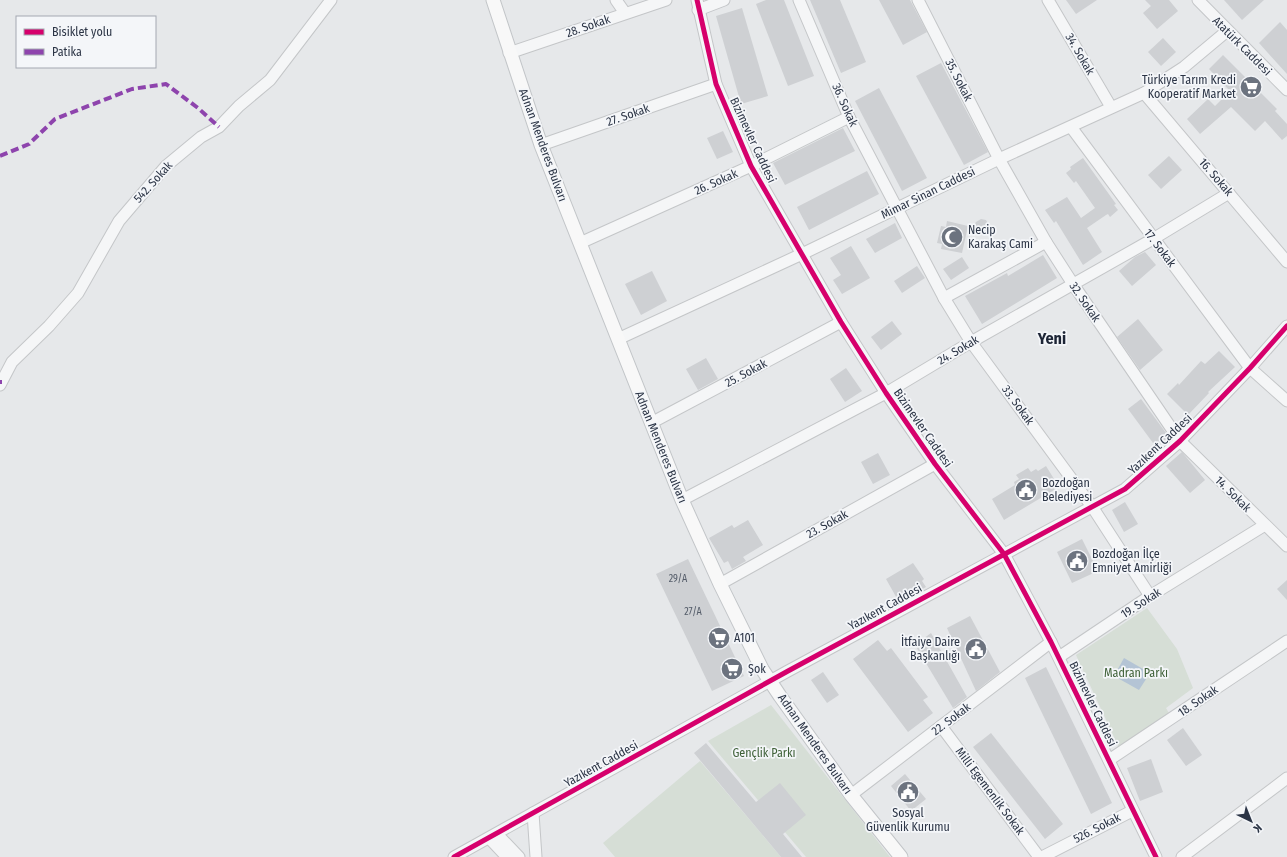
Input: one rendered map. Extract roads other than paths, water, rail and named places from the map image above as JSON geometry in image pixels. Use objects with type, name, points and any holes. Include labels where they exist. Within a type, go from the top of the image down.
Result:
[{"type":"main road","name":"Adnan Menderes Bulvarı","points":[[493,0],[541,145],[682,500],[720,584],[771,682],[851,795],[901,857]]},
{"type":"street","name":"542. Sokak","points":[[0,385],[12,362],[50,326],[78,293],[120,221],[166,166],[201,137],[219,127],[239,106],[270,80],[331,0]]},
{"type":"street","points":[[616,0],[625,13]]},
{"type":"street","name":"28. Sokak","points":[[510,53],[666,0]]},
{"type":"street","points":[[698,5],[724,0]]},
{"type":"street","name":"36. Sokak","points":[[799,0],[849,117],[896,208]]},
{"type":"street","name":"35. Sokak","points":[[918,0],[999,159]]},
{"type":"street","name":"34. Sokak","points":[[1048,0],[1111,107]]},
{"type":"street","name":"Atatürk Caddesi","points":[[1203,2],[1227,31],[1287,90]]},
{"type":"street","name":"Bizimevler Caddesi","points":[[698,5],[716,84],[751,166],[841,322],[886,393],[935,464],[1004,554],[1051,642],[1109,760],[1132,811],[1156,857]]},
{"type":"street","name":"Mimar Sinan Caddesi","points":[[618,339],[802,254],[999,159],[1144,93],[1184,67],[1227,31]]},
{"type":"street","name":"27. Sokak","points":[[541,145],[716,84]]},
{"type":"street","name":"16. Sokak","points":[[1144,93],[1287,262]]},
{"type":"street","name":"26. Sokak","points":[[580,243],[751,166],[849,117]]},
{"type":"street","name":"17. Sokak","points":[[1071,127],[1250,368],[1287,401]]},
{"type":"street","name":"32. Sokak","points":[[999,159],[1046,242],[1180,441]]},
{"type":"street","name":"24. Sokak","points":[[682,500],[886,393],[971,342],[1153,239],[1230,193]]},
{"type":"street","name":"33. Sokak","points":[[896,208],[944,298],[971,342],[1093,508],[1150,596]]},
{"type":"street","points":[[944,298],[1046,242]]},
{"type":"street","name":"25. Sokak","points":[[651,423],[841,322]]},
{"type":"street","name":"Yazıkent Caddesi","points":[[454,857],[1004,554],[1093,508],[1125,489],[1180,441],[1250,368],[1287,326]]},
{"type":"street","name":"14. Sokak","points":[[1180,441],[1287,546]]},
{"type":"street","name":"23. Sokak","points":[[720,584],[935,464]]},
{"type":"street","name":"19. Sokak","points":[[1059,658],[1150,596],[1265,525]]},
{"type":"street","name":"18. Sokak","points":[[1109,760],[1287,641]]},
{"type":"street","name":"22. Sokak","points":[[851,795],[1051,642]]},
{"type":"street","name":"Milli Egemenlik Sokak","points":[[941,726],[1038,857]]},
{"type":"street","points":[[1182,857],[1287,778]]},
{"type":"street","name":"526. Sokak","points":[[1042,857],[1132,811]]},
{"type":"street","points":[[533,813],[536,857]]},
{"type":"street","points":[[493,836],[507,857]]},
{"type":"street","points":[[493,836],[519,857]]},
{"type":"water","points":[[1124,658],[1150,673],[1139,690],[1114,676]]},
{"type":"place","name":"Türkiye Tarım Kredi Kooperatif Market","points":[[1251,87]]},
{"type":"place","name":"Necip Karakaş Cami","points":[[952,237]]},
{"type":"place","name":"Bozdoğan Belediyesi","points":[[1026,490]]},
{"type":"place","name":"Bozdoğan İlçe Emniyet Amirliği","points":[[1077,561]]},
{"type":"place","name":"A101","points":[[719,638]]},
{"type":"place","name":"İtfaiye Daire Başkanlığı","points":[[976,649]]},
{"type":"place","name":"Şok","points":[[732,669]]},
{"type":"place","name":"Sosyal Güvenlik Kurumu","points":[[908,792]]},
{"type":"district","name":"Yeni","points":[[1052,338]]},
{"type":"park label","name":"Madran Parkı","points":[[1136,673]]},
{"type":"park label","name":"Gençlik Parkı","points":[[764,753]]}]
